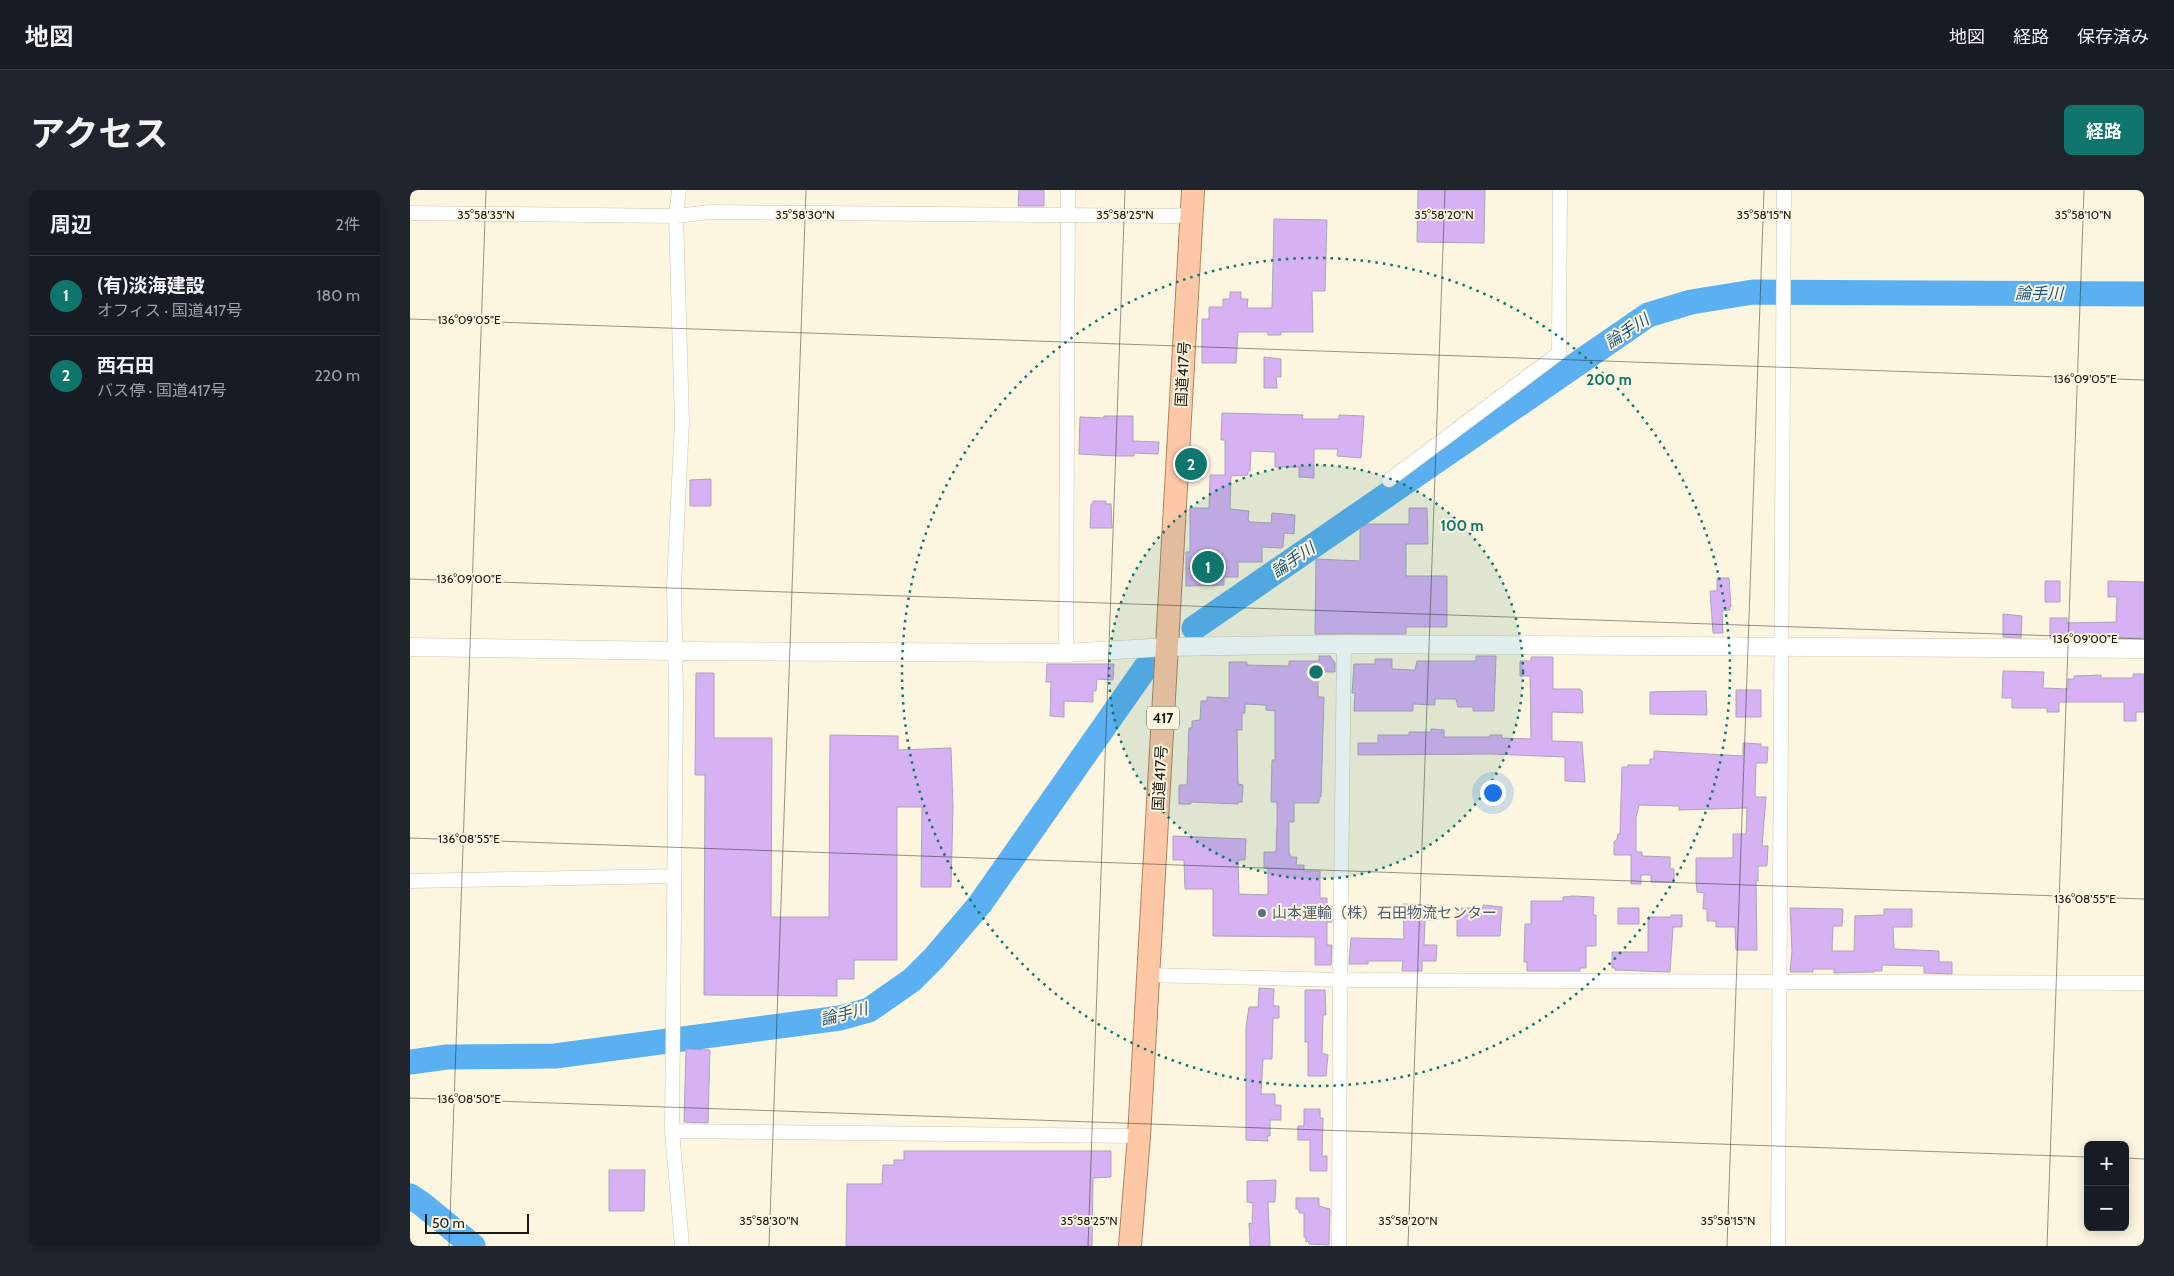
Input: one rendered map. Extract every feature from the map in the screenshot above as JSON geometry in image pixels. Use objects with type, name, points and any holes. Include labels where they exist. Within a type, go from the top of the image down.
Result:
[{"type":"highway","name":"国道417号","points":[[1130,1246],[1139,1136],[1194,190]]},
{"type":"street","points":[[679,190],[676,216],[682,422],[674,585],[676,698],[672,1132],[682,1246]]},
{"type":"street","points":[[1066,653],[1068,190]]},
{"type":"street","points":[[1389,480],[1559,353],[1560,190]]},
{"type":"street","points":[[1778,1246],[1784,190]]},
{"type":"street","points":[[410,213],[676,216],[710,212],[1175,216],[1192,214]]},
{"type":"street","points":[[1339,1246],[1344,644]]},
{"type":"street","points":[[410,648],[1066,653],[1168,647],[1344,644],[2144,649]]},
{"type":"street","points":[[410,881],[674,876]]},
{"type":"street","points":[[1148,975],[1340,980],[1780,980],[2144,983]]},
{"type":"street","points":[[672,1132],[1139,1136]]},
{"type":"building","points":[[1019,190],[1044,190],[1044,206],[1018,206]]},
{"type":"building","points":[[1418,190],[1485,190],[1484,243],[1417,242]]},
{"type":"building","points":[[1274,219],[1327,220],[1325,291],[1312,291],[1313,332],[1281,332],[1281,335],[1268,335],[1268,332],[1238,332],[1236,363],[1202,363],[1202,319],[1209,319],[1209,307],[1223,307],[1223,299],[1230,299],[1230,292],[1241,292],[1241,299],[1248,299],[1247,308],[1272,308]]},
{"type":"building","points":[[1264,357],[1281,359],[1281,377],[1276,377],[1277,388],[1264,388]]},
{"type":"building","points":[[1222,413],[1303,415],[1302,419],[1339,419],[1339,415],[1364,416],[1361,458],[1337,456],[1338,449],[1314,449],[1314,478],[1299,477],[1299,467],[1275,467],[1275,452],[1251,451],[1248,475],[1231,476],[1230,509],[1249,511],[1248,520],[1250,522],[1271,523],[1272,513],[1295,515],[1294,534],[1284,533],[1283,547],[1281,548],[1262,547],[1262,562],[1238,562],[1238,577],[1224,577],[1224,585],[1186,586],[1186,552],[1190,552],[1190,508],[1209,508],[1210,475],[1225,475],[1225,440],[1221,440]]},
{"type":"building","points":[[1104,416],[1133,416],[1133,441],[1159,442],[1158,454],[1134,453],[1134,456],[1117,456],[1079,454],[1080,417],[1104,418]]},
{"type":"building","points":[[711,479],[711,506],[690,506],[690,480]]},
{"type":"building","points":[[1093,501],[1106,501],[1106,504],[1111,504],[1112,528],[1090,528],[1091,504],[1093,504]]},
{"type":"building","points":[[1409,508],[1427,508],[1428,544],[1406,544],[1406,576],[1447,576],[1447,627],[1406,627],[1406,634],[1315,634],[1316,559],[1360,561],[1360,528],[1368,524],[1409,524]]},
{"type":"building","points":[[1717,578],[1729,578],[1731,607],[1729,607],[1730,610],[1722,611],[1723,633],[1713,633],[1710,591],[1717,591]]},
{"type":"building","points":[[2045,581],[2060,581],[2060,602],[2045,602]]},
{"type":"building","points":[[2108,581],[2144,582],[2144,638],[2050,638],[2050,618],[2067,618],[2067,623],[2116,622],[2117,597],[2108,597]]},
{"type":"building","points":[[2003,614],[2022,616],[2021,638],[2003,637]]},
{"type":"building","points":[[1319,656],[1330,656],[1335,663],[1335,672],[1318,672],[1318,697],[1324,697],[1321,797],[1319,797],[1319,803],[1294,803],[1294,822],[1289,822],[1289,852],[1291,857],[1297,857],[1296,865],[1304,865],[1304,871],[1320,871],[1320,898],[1327,898],[1327,906],[1332,906],[1332,922],[1327,922],[1327,945],[1332,945],[1331,965],[1315,965],[1315,937],[1213,936],[1213,889],[1185,889],[1184,860],[1173,860],[1173,836],[1246,839],[1245,860],[1238,860],[1239,894],[1268,895],[1268,868],[1264,868],[1264,852],[1276,852],[1277,802],[1271,802],[1272,760],[1275,760],[1275,711],[1266,710],[1266,705],[1245,704],[1245,713],[1242,713],[1242,730],[1237,730],[1238,784],[1243,785],[1242,802],[1238,802],[1238,804],[1191,802],[1191,804],[1179,804],[1179,785],[1187,785],[1189,728],[1192,728],[1192,721],[1200,720],[1201,701],[1207,701],[1207,697],[1229,698],[1229,662],[1247,662],[1247,665],[1289,666],[1289,661],[1319,661]]},
{"type":"building","points":[[1476,656],[1496,656],[1494,711],[1473,711],[1473,707],[1458,707],[1456,699],[1435,699],[1435,705],[1413,704],[1413,711],[1354,711],[1355,693],[1352,693],[1354,664],[1375,664],[1375,659],[1392,659],[1392,669],[1415,670],[1417,661],[1476,661]]},
{"type":"building","points":[[1531,657],[1553,657],[1553,689],[1580,689],[1582,691],[1583,713],[1552,712],[1552,741],[1582,742],[1585,782],[1565,781],[1565,757],[1490,754],[1358,755],[1358,743],[1378,743],[1378,735],[1409,735],[1409,732],[1431,732],[1431,729],[1444,730],[1444,737],[1490,737],[1490,735],[1502,735],[1502,738],[1531,739],[1530,676],[1520,676],[1520,661],[1531,661]]},
{"type":"building","points":[[1047,664],[1114,664],[1113,680],[1097,679],[1096,691],[1093,691],[1093,702],[1064,701],[1064,717],[1050,716],[1051,682],[1046,682]]},
{"type":"building","points":[[2003,671],[2044,672],[2043,688],[2068,689],[2068,679],[2074,679],[2074,676],[2101,675],[2101,678],[2133,678],[2133,674],[2144,674],[2144,712],[2136,712],[2136,721],[2124,721],[2124,702],[2059,702],[2059,712],[2047,712],[2047,708],[2012,708],[2012,698],[2002,698]]},
{"type":"building","points":[[696,673],[714,673],[714,738],[772,738],[771,917],[829,917],[830,735],[898,736],[898,750],[951,748],[953,806],[951,887],[921,887],[922,807],[897,807],[897,960],[854,960],[854,979],[837,979],[837,996],[704,995],[705,775],[695,775]]},
{"type":"building","points":[[1736,690],[1761,690],[1761,717],[1736,717]]},
{"type":"building","points":[[1706,691],[1707,715],[1650,714],[1650,692]]},
{"type":"building","points":[[1743,743],[1761,744],[1761,747],[1768,747],[1767,763],[1756,763],[1755,795],[1756,797],[1766,797],[1762,846],[1768,846],[1767,866],[1758,866],[1758,881],[1756,881],[1757,950],[1736,950],[1735,927],[1716,927],[1716,921],[1707,921],[1707,909],[1703,909],[1704,893],[1697,892],[1696,880],[1696,858],[1733,858],[1733,834],[1746,834],[1747,808],[1679,810],[1679,806],[1639,805],[1636,817],[1636,852],[1642,852],[1642,856],[1670,857],[1670,869],[1674,869],[1674,882],[1651,882],[1651,875],[1641,875],[1641,884],[1631,884],[1631,855],[1614,855],[1614,842],[1618,834],[1620,834],[1622,767],[1628,767],[1628,765],[1650,765],[1650,759],[1654,759],[1654,751],[1743,756]]},
{"type":"building","points":[[1563,897],[1594,897],[1593,915],[1596,915],[1596,946],[1586,946],[1586,968],[1580,968],[1580,971],[1527,971],[1527,962],[1524,962],[1525,924],[1531,924],[1531,901],[1563,901]]},
{"type":"building","points":[[1403,904],[1434,905],[1434,920],[1425,920],[1424,945],[1437,945],[1436,961],[1422,961],[1422,971],[1402,971],[1403,961],[1368,961],[1368,964],[1349,964],[1351,938],[1404,939]]},
{"type":"building","points":[[1483,905],[1502,907],[1500,936],[1457,936],[1457,913],[1461,913],[1461,908],[1483,908]]},
{"type":"building","points":[[1618,908],[1639,908],[1639,924],[1618,924]]},
{"type":"building","points":[[1790,908],[1843,909],[1842,926],[1833,926],[1832,951],[1854,951],[1855,916],[1884,915],[1884,909],[1912,909],[1912,927],[1893,927],[1894,949],[1939,951],[1939,962],[1952,962],[1952,974],[1924,973],[1924,966],[1882,965],[1882,971],[1874,972],[1834,973],[1834,969],[1813,969],[1813,972],[1790,972],[1792,951]]},
{"type":"building","points":[[1671,915],[1682,915],[1682,927],[1673,927],[1670,972],[1615,970],[1615,968],[1612,968],[1612,952],[1648,952],[1648,917],[1671,917]]},
{"type":"building","points":[[1259,988],[1274,989],[1273,1006],[1279,1006],[1279,1018],[1273,1018],[1272,1059],[1263,1059],[1261,1094],[1275,1094],[1275,1105],[1281,1105],[1281,1120],[1270,1120],[1270,1136],[1267,1136],[1268,1141],[1246,1140],[1246,1027],[1249,1007],[1258,1007]]},
{"type":"building","points":[[1305,990],[1325,990],[1326,1015],[1323,1015],[1322,1053],[1328,1055],[1326,1076],[1308,1076],[1308,1042],[1305,1042]]},
{"type":"building","points":[[686,1049],[710,1050],[708,1123],[684,1122]]},
{"type":"building","points":[[1304,1109],[1320,1109],[1320,1118],[1323,1118],[1322,1156],[1327,1156],[1327,1171],[1310,1171],[1310,1140],[1298,1140],[1298,1126],[1304,1126]]},
{"type":"building","points":[[904,1151],[1111,1151],[1111,1177],[1093,1178],[1092,1246],[846,1246],[847,1184],[882,1184],[883,1165],[894,1165],[894,1160],[904,1160]]},
{"type":"building","points":[[609,1170],[645,1170],[644,1211],[609,1211]]},
{"type":"building","points":[[1276,1180],[1275,1202],[1268,1202],[1270,1246],[1250,1246],[1249,1223],[1252,1224],[1253,1203],[1247,1202],[1247,1181]]},
{"type":"building","points":[[1296,1198],[1319,1198],[1319,1206],[1330,1209],[1329,1245],[1309,1244],[1308,1241],[1306,1242],[1306,1237],[1304,1237],[1304,1213],[1299,1213],[1299,1209],[1296,1209]]},
{"type":"waterway","name":"論手川","points":[[1194,628],[1648,315],[1691,302],[1753,292],[2144,294]]},
{"type":"waterway","name":"論手川","points":[[410,1062],[447,1057],[555,1056],[840,1018],[869,1010],[912,980],[934,958],[980,904],[1146,667]]},
{"type":"waterway","points":[[410,1196],[473,1246]]},
{"type":"place","name":"西石田","points":[[1191,464]]},
{"type":"place","name":"(有)淡海建設","points":[[1208,567]]},
{"type":"place","name":"山本運輸（株）石田物流センター","points":[[1262,913]]}]
